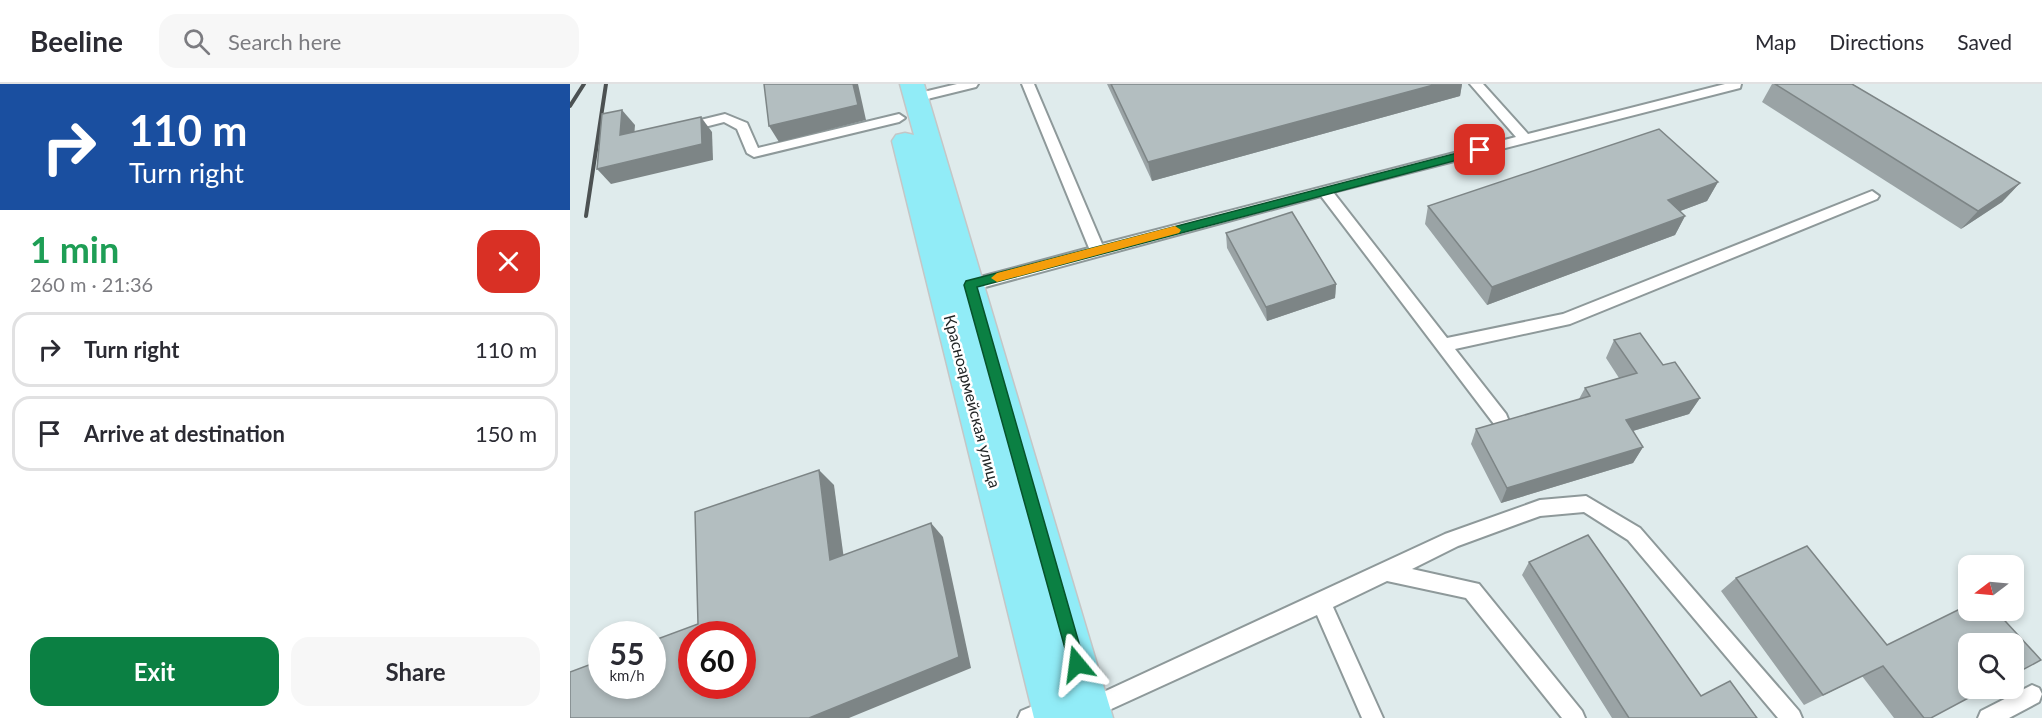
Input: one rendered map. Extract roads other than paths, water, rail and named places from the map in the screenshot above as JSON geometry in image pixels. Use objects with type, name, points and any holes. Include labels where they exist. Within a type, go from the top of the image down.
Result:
[{"type":"main road","name":"Красноармейская улица","points":[[904,96],[957,288],[1091,713]]},
{"type":"main road","name":"Красноармейская улица","points":[[957,288],[1045,715]]},
{"type":"lane","points":[[675,130],[725,118],[742,126],[754,153],[904,96],[972,84]]},
{"type":"lane","points":[[1028,84],[1098,251]]},
{"type":"lane","points":[[1476,84],[1524,139]]},
{"type":"lane","points":[[957,288],[1324,190],[1736,85]]},
{"type":"lane","points":[[1324,190],[1500,418]]},
{"type":"lane","points":[[1443,345],[1565,320],[1872,196]]},
{"type":"lane","points":[[1091,713],[1452,540],[1540,508],[1586,504],[1634,534],[1792,718]]},
{"type":"lane","points":[[1386,572],[1472,590],[1575,718]]},
{"type":"lane","points":[[1321,603],[1373,718]]},
{"type":"lane","points":[[1988,718],[2032,695]]},
{"type":"railway","points":[[570,106],[584,84]]},
{"type":"railway","points":[[586,216],[606,84]]}]
